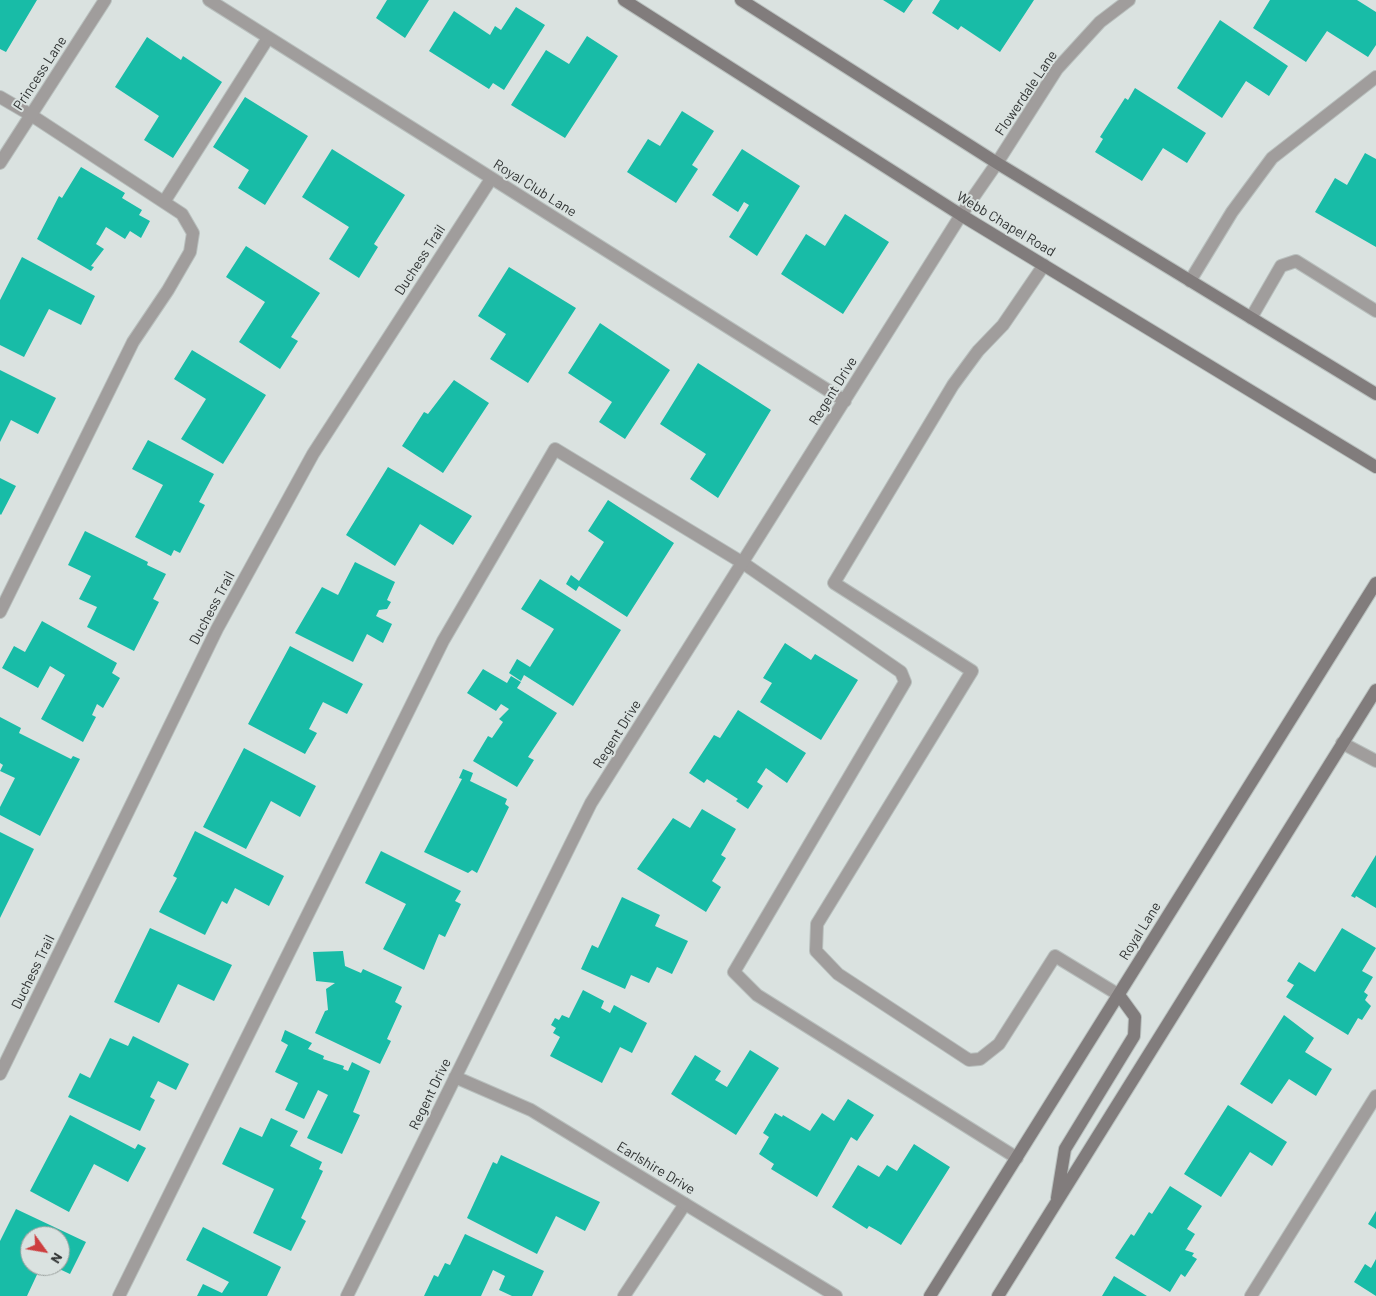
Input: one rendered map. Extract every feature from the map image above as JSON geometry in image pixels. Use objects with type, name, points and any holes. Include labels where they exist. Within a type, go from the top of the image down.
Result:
[{"type":"main road","name":"Webb Chapel Road","points":[[624,0],[962,215],[1376,466]]},
{"type":"main road","points":[[741,0],[997,163],[1376,394]]},
{"type":"main road","name":"Royal Lane","points":[[930,1296],[1376,583]]},
{"type":"main road","points":[[998,1296],[1376,690]]},
{"type":"main road","points":[[1057,1203],[1065,1149],[1134,1036],[1134,1017],[1119,995]]},
{"type":"street","name":"Princess Lane","points":[[0,163],[105,0]]},
{"type":"street","name":"Royal Club Lane","points":[[209,0],[845,401]]},
{"type":"street","name":"Flowerdale Lane","points":[[962,215],[1057,69],[1100,22],[1129,0]]},
{"type":"street","points":[[164,202],[268,38]]},
{"type":"street","points":[[1190,281],[1232,212],[1272,158],[1376,77]]},
{"type":"street","points":[[0,97],[31,115],[182,214],[193,233],[190,252],[168,290],[133,342],[0,612]]},
{"type":"street","name":"Duchess Trail","points":[[0,1074],[217,629],[313,454],[491,179]]},
{"type":"street","name":"Regent Drive","points":[[347,1296],[591,803],[962,215]]},
{"type":"street","points":[[1252,318],[1281,266],[1296,261],[1376,311]]},
{"type":"street","points":[[1044,265],[1003,325],[978,351],[953,386],[834,583],[972,671],[817,924],[816,951],[838,974],[969,1060],[980,1059],[999,1044],[1055,956],[1119,995]]},
{"type":"street","points":[[119,1296],[443,641],[555,449],[743,563],[901,672],[905,682],[734,972],[757,994],[1017,1158]]},
{"type":"street","points":[[1342,743],[1376,761]]},
{"type":"street","name":"Earlshire Drive","points":[[455,1076],[531,1110],[836,1296]]},
{"type":"street","points":[[1250,1296],[1376,1096]]},
{"type":"street","points":[[624,1296],[685,1204]]},
{"type":"building","points":[[0,0],[37,0],[6,52],[0,49]]},
{"type":"building","points":[[387,0],[429,0],[405,38],[376,18]]},
{"type":"building","points":[[883,0],[913,0],[904,13]]},
{"type":"building","points":[[940,0],[1034,0],[1000,52],[961,26],[958,30],[932,13]]},
{"type":"building","points":[[1270,0],[1357,0],[1376,12],[1376,45],[1368,57],[1327,31],[1306,62],[1253,28]]},
{"type":"building","points":[[516,7],[545,25],[504,90],[493,83],[489,89],[429,51],[454,11],[490,35],[495,26],[501,30]]},
{"type":"building","points":[[1220,20],[1288,66],[1269,96],[1246,81],[1222,118],[1177,88]]},
{"type":"building","points":[[587,36],[618,56],[565,138],[511,105],[546,50],[569,64]]},
{"type":"building","points":[[147,37],[181,60],[183,56],[222,82],[173,158],[144,140],[159,116],[115,87]]},
{"type":"building","points":[[1135,88],[1206,133],[1187,163],[1163,148],[1142,181],[1095,152],[1103,139],[1100,137],[1125,98],[1128,100]]},
{"type":"building","points":[[245,97],[308,136],[265,205],[238,188],[249,170],[213,147]]},
{"type":"building","points":[[682,111],[714,131],[692,165],[698,169],[676,203],[627,172],[648,139],[660,146]]},
{"type":"building","points":[[332,149],[405,195],[374,244],[378,247],[359,278],[329,259],[349,227],[302,197]]},
{"type":"building","points":[[742,149],[800,186],[757,256],[729,237],[749,205],[744,202],[738,212],[712,195]]},
{"type":"building","points":[[1365,153],[1376,159],[1376,247],[1315,212],[1335,178],[1347,185]]},
{"type":"building","points":[[81,167],[125,193],[122,198],[142,210],[139,215],[150,221],[141,238],[130,231],[125,239],[106,227],[96,244],[104,249],[91,266],[94,267],[91,271],[37,239],[59,196],[62,198]]},
{"type":"building","points":[[845,214],[889,242],[843,314],[781,274],[806,234],[825,246]]},
{"type":"building","points":[[246,246],[320,293],[291,337],[298,341],[280,369],[239,342],[265,302],[226,277]]},
{"type":"building","points":[[22,257],[95,296],[81,325],[49,309],[24,357],[0,345],[0,300]]},
{"type":"building","points":[[509,267],[576,308],[528,383],[490,359],[506,334],[478,316]]},
{"type":"building","points":[[600,323],[670,370],[625,439],[599,422],[612,402],[568,373]]},
{"type":"building","points":[[192,350],[266,395],[223,464],[181,439],[206,399],[174,379]]},
{"type":"building","points":[[698,363],[771,410],[718,498],[690,479],[706,454],[660,424]]},
{"type":"building","points":[[0,370],[56,398],[38,434],[11,420],[0,442]]},
{"type":"building","points":[[454,380],[489,403],[443,473],[402,446],[424,412],[428,414]]},
{"type":"building","points":[[148,440],[214,474],[199,502],[205,505],[180,553],[174,550],[171,556],[135,537],[163,485],[132,469]]},
{"type":"building","points":[[388,467],[472,516],[453,545],[420,524],[395,566],[346,535]]},
{"type":"building","points":[[0,478],[16,486],[1,515],[0,514]]},
{"type":"building","points":[[608,500],[674,543],[627,617],[579,586],[576,591],[566,584],[571,575],[579,581],[604,542],[588,531]]},
{"type":"building","points":[[85,531],[148,562],[147,565],[166,574],[153,599],[159,602],[134,651],[87,627],[97,607],[79,599],[91,576],[68,565]]},
{"type":"building","points":[[355,562],[395,582],[387,600],[391,602],[387,609],[379,610],[376,616],[392,624],[383,643],[367,634],[353,662],[295,633],[322,587],[338,595]]},
{"type":"building","points":[[540,579],[621,630],[573,706],[524,675],[521,681],[509,673],[517,659],[530,667],[554,629],[521,609]]},
{"type":"building","points":[[42,621],[117,663],[112,673],[120,678],[103,708],[97,704],[92,715],[96,717],[83,742],[41,719],[65,675],[50,666],[38,688],[2,668],[14,646],[25,652]]},
{"type":"building","points":[[785,643],[811,660],[815,654],[858,680],[821,740],[760,702],[772,683],[763,678]]},
{"type":"building","points":[[290,646],[363,684],[347,714],[323,702],[309,729],[317,733],[305,754],[248,724]]},
{"type":"building","points":[[483,669],[507,683],[511,676],[521,682],[517,688],[557,713],[528,757],[534,760],[517,787],[473,761],[488,736],[492,738],[503,722],[499,719],[509,709],[501,704],[496,711],[467,693]]},
{"type":"building","points":[[738,710],[806,753],[787,783],[766,768],[757,782],[763,786],[748,809],[736,801],[738,799],[707,779],[704,783],[689,773],[714,735],[720,738]]},
{"type":"building","points":[[0,717],[21,728],[19,733],[71,759],[73,756],[80,759],[40,836],[0,815],[0,807],[15,778],[0,771],[3,765],[0,763]]},
{"type":"building","points":[[244,748],[316,786],[300,817],[271,801],[246,849],[203,827]]},
{"type":"building","points":[[463,769],[473,773],[470,781],[507,799],[505,804],[509,807],[477,873],[472,870],[468,873],[424,852],[462,779],[459,778]]},
{"type":"building","points":[[702,809],[736,829],[721,855],[726,858],[712,881],[721,887],[706,912],[637,869],[673,818],[690,828]]},
{"type":"building","points":[[195,831],[284,876],[269,906],[235,888],[227,904],[222,901],[205,935],[159,912],[177,878],[173,876]]},
{"type":"building","points":[[0,832],[34,849],[0,918]]},
{"type":"building","points":[[381,851],[461,891],[455,901],[461,904],[445,937],[439,934],[424,970],[383,949],[406,904],[365,883]]},
{"type":"building","points":[[1376,855],[1376,908],[1356,896],[1355,898],[1351,896]]},
{"type":"building","points":[[622,897],[660,915],[655,926],[688,941],[672,974],[657,967],[649,983],[631,975],[625,989],[581,969],[592,945],[598,948]]},
{"type":"building","points":[[150,928],[232,965],[214,1001],[178,984],[159,1023],[114,1002]]},
{"type":"building","points":[[1342,928],[1376,948],[1362,971],[1373,977],[1364,992],[1368,995],[1365,1000],[1371,1006],[1362,1020],[1358,1018],[1348,1035],[1286,997],[1294,985],[1287,981],[1299,962],[1315,972]]},
{"type":"building","points":[[343,951],[345,966],[361,973],[363,969],[402,987],[395,1002],[402,1006],[387,1039],[391,1041],[380,1064],[315,1033],[325,1011],[328,1010],[326,989],[335,983],[316,981],[313,952]]},
{"type":"building","points":[[583,990],[604,1001],[601,1008],[610,1013],[614,1005],[647,1023],[632,1053],[620,1047],[602,1083],[550,1056],[560,1037],[553,1033],[556,1028],[551,1025],[555,1018],[559,1020],[562,1015],[569,1018]]},
{"type":"building","points":[[1284,1015],[1314,1038],[1305,1052],[1332,1069],[1316,1096],[1289,1079],[1272,1104],[1240,1084]]},
{"type":"building","points":[[285,1030],[312,1043],[308,1049],[324,1056],[323,1059],[344,1066],[343,1069],[348,1071],[352,1062],[370,1071],[353,1112],[360,1115],[342,1154],[307,1138],[328,1095],[318,1090],[304,1119],[285,1110],[298,1083],[275,1072],[288,1045],[281,1041]]},
{"type":"building","points":[[133,1036],[189,1064],[176,1090],[158,1081],[150,1097],[155,1100],[140,1131],[68,1097],[80,1073],[90,1078],[110,1038],[128,1046]]},
{"type":"building","points":[[750,1050],[779,1068],[736,1135],[671,1094],[695,1055],[721,1071],[715,1080],[727,1087]]},
{"type":"building","points":[[848,1099],[874,1115],[857,1141],[851,1137],[817,1197],[771,1169],[774,1164],[759,1154],[769,1137],[763,1133],[775,1113],[782,1117],[783,1115],[810,1131],[822,1113],[834,1121]]},
{"type":"building","points":[[1228,1105],[1287,1142],[1272,1166],[1250,1152],[1221,1197],[1184,1174]]},
{"type":"building","points":[[70,1115],[135,1149],[138,1144],[146,1148],[128,1182],[94,1164],[69,1212],[30,1191]]},
{"type":"building","points":[[271,1118],[298,1131],[290,1146],[322,1162],[319,1169],[323,1171],[301,1218],[306,1221],[291,1251],[253,1233],[274,1189],[222,1164],[240,1127],[262,1137]]},
{"type":"building","points":[[914,1144],[950,1167],[901,1245],[869,1226],[867,1229],[832,1207],[858,1165],[879,1177],[887,1165],[897,1171]]},
{"type":"building","points":[[501,1155],[600,1202],[585,1231],[556,1216],[537,1254],[467,1218],[493,1162],[497,1164]]},
{"type":"building","points":[[1170,1186],[1202,1206],[1187,1229],[1195,1234],[1185,1250],[1194,1253],[1192,1256],[1197,1259],[1185,1277],[1181,1274],[1170,1292],[1115,1258],[1131,1234],[1134,1236],[1149,1212],[1152,1214]]},
{"type":"building","points":[[16,1209],[52,1226],[20,1226],[20,1276],[36,1276],[27,1296],[0,1296],[0,1241]]},
{"type":"building","points":[[1376,1211],[1376,1229],[1368,1224]]},
{"type":"building","points":[[203,1227],[281,1267],[267,1296],[197,1296],[203,1284],[222,1293],[229,1282],[186,1260]]},
{"type":"building","points":[[70,1234],[86,1242],[70,1274]]},
{"type":"building","points":[[465,1234],[544,1271],[532,1296],[512,1296],[499,1290],[505,1276],[493,1270],[481,1296],[424,1296],[434,1275],[438,1277],[445,1263],[450,1265]]},
{"type":"building","points":[[1376,1259],[1376,1296],[1354,1282],[1365,1264],[1371,1268]]},
{"type":"building","points":[[1114,1276],[1147,1296],[1102,1296]]}]
